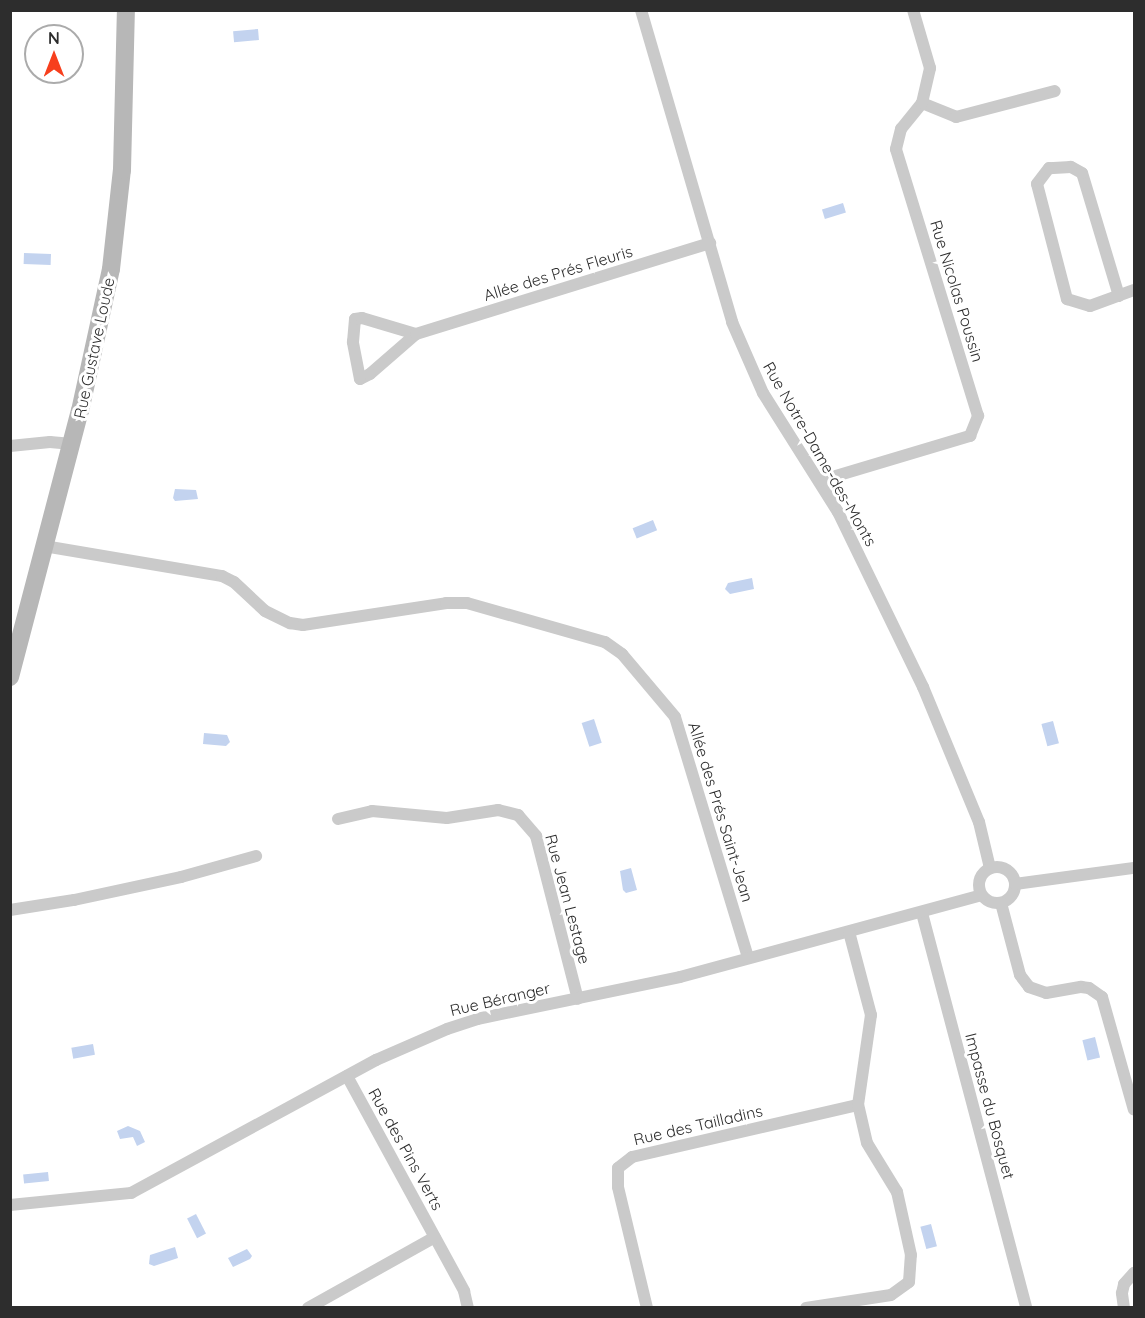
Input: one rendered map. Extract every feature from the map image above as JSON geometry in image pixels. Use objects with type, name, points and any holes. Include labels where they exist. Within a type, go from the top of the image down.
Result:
[{"type":"street","name":"Rue Gustave Loude","points":[[10,677],[72,444],[116,238],[126,94],[126,10]]},
{"type":"street","name":"Rue Notre-Dame-des-Monts","points":[[641,10],[732,322],[763,393],[838,512],[923,687],[979,822],[990,868]]},
{"type":"street","name":"Rue Nicolas Poussin","points":[[819,481],[970,436],[978,416],[896,149],[901,129],[922,103],[930,68],[913,10]]},
{"type":"street","points":[[922,103],[956,117],[1054,91]]},
{"type":"street","points":[[1119,296],[1082,173],[1071,167],[1048,168],[1037,184],[1067,299],[1090,306],[1119,296],[1134,290]]},
{"type":"street","name":"Allée des Prés Fleuris","points":[[416,334],[362,318],[355,319],[353,342],[360,379],[370,374],[416,334],[710,243]]},
{"type":"street","points":[[10,446],[50,442],[72,444]]},
{"type":"street","name":"Allée des Prés Saint-Jean","points":[[44,546],[222,576],[234,582],[265,612],[303,626],[446,603],[467,603],[605,642],[622,654],[675,717],[748,957]]},
{"type":"street","name":"Rue Jean Lestage","points":[[338,819],[372,811],[447,818],[498,810],[518,815],[536,836],[578,999]]},
{"type":"street","points":[[10,910],[74,900],[181,878],[256,856]]},
{"type":"street","points":[[990,868],[1007,869],[1015,884],[1012,895],[1001,903],[992,903],[981,895],[979,880],[990,868]]},
{"type":"street","points":[[1015,884],[1134,868]]},
{"type":"street","name":"Rue Béranger","points":[[13,1205],[131,1193],[376,1060],[447,1029],[477,1019],[680,977],[748,957],[922,913],[981,895]]},
{"type":"street","points":[[1001,903],[1020,975],[1029,987],[1046,993],[1081,987],[1089,988],[1102,998],[1134,1110]]},
{"type":"street","name":"Impasse du Bosquet","points":[[922,913],[1026,1308]]},
{"type":"street","points":[[806,1308],[891,1295],[909,1282],[911,1255],[897,1192],[867,1143],[858,1105],[871,1015],[849,932]]},
{"type":"street","name":"Rue des Pins Verts","points":[[347,1076],[464,1291],[468,1308]]},
{"type":"street","name":"Rue des Tailladins","points":[[647,1308],[618,1187],[618,1168],[632,1157],[858,1105]]},
{"type":"street","name":"Rue des Pins Verts","points":[[308,1308],[435,1237]]},
{"type":"street","points":[[1124,1308],[1122,1293],[1124,1284],[1134,1273]]},
{"type":"water","points":[[258,29],[259,40],[234,42],[233,31]]},
{"type":"water","points":[[843,203],[846,213],[825,219],[822,209]]},
{"type":"water","points":[[24,253],[51,254],[51,265],[24,264]]},
{"type":"water","points":[[175,489],[196,490],[198,499],[175,501],[173,498]]},
{"type":"water","points":[[653,520],[657,530],[637,538],[633,528]]},
{"type":"water","points":[[752,578],[754,589],[730,594],[725,589],[728,583]]},
{"type":"water","points":[[594,719],[602,743],[589,747],[582,723]]},
{"type":"water","points":[[1053,721],[1059,743],[1047,746],[1041,724]]},
{"type":"water","points":[[204,733],[227,735],[230,742],[226,746],[203,744]]},
{"type":"water","points":[[631,868],[637,890],[626,893],[623,890],[620,871]]},
{"type":"water","points":[[1095,1037],[1100,1057],[1087,1061],[1082,1040]]},
{"type":"water","points":[[93,1044],[95,1055],[73,1059],[71,1048]]},
{"type":"water","points":[[128,1126],[140,1131],[145,1142],[137,1146],[133,1137],[120,1139],[117,1131]]},
{"type":"water","points":[[48,1172],[49,1181],[24,1184],[23,1175]]},
{"type":"water","points":[[196,1214],[206,1234],[197,1238],[187,1219]]},
{"type":"water","points":[[931,1224],[937,1246],[926,1249],[920,1227]]},
{"type":"water","points":[[175,1247],[178,1258],[154,1266],[149,1264],[150,1255]]},
{"type":"water","points":[[247,1249],[252,1256],[250,1259],[233,1267],[228,1258]]}]
